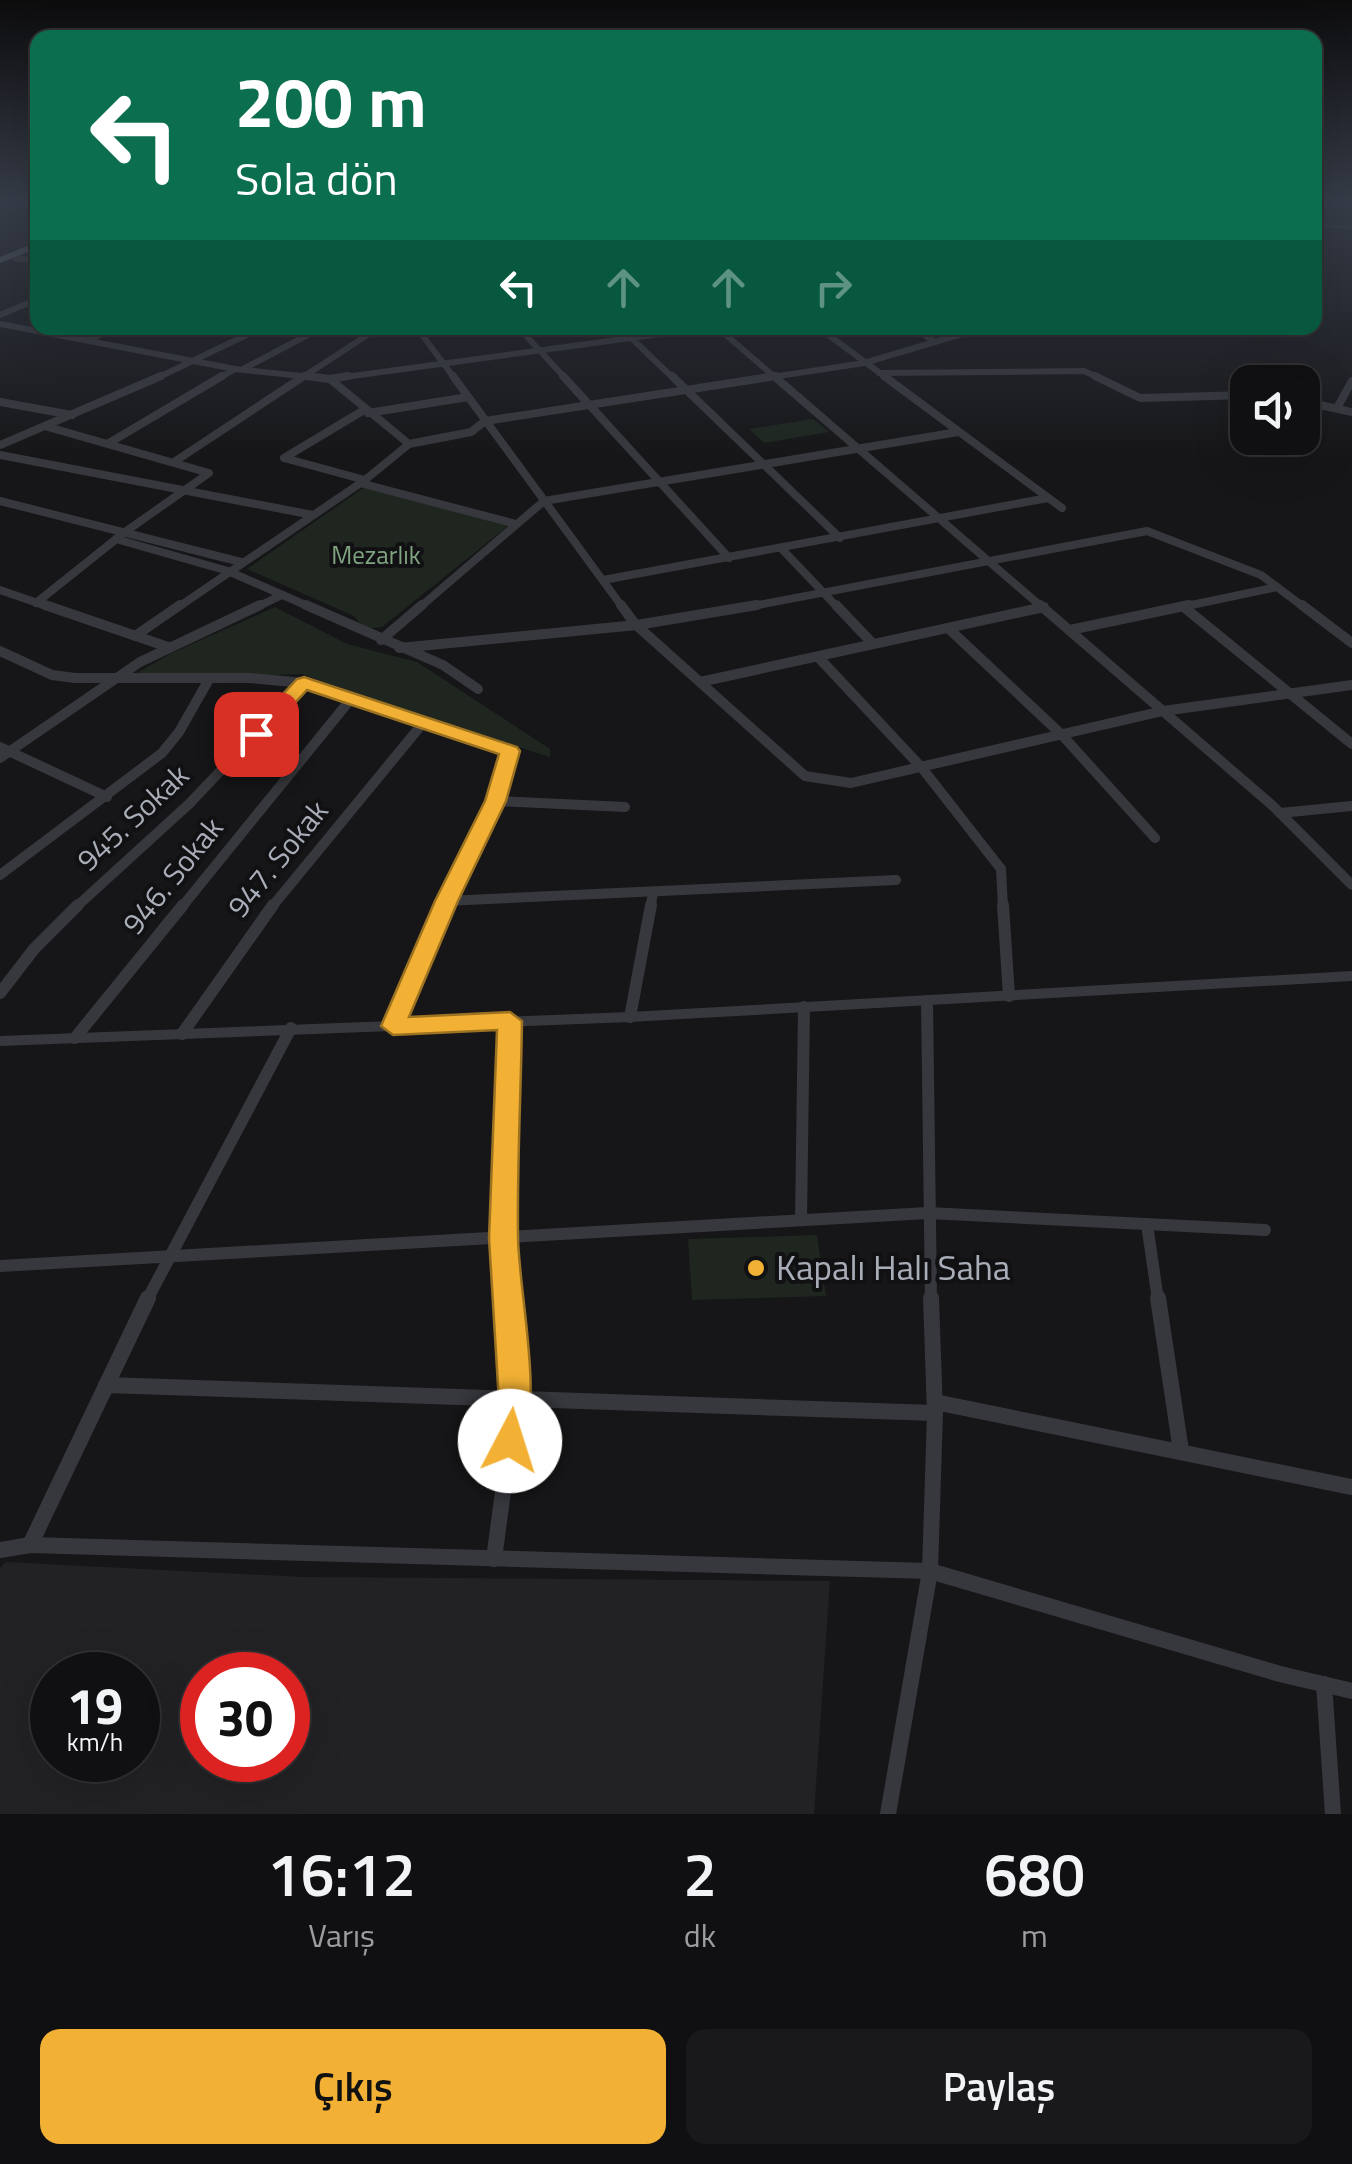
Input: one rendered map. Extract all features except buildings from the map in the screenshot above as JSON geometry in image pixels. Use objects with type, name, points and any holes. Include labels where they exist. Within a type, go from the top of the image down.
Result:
[{"type":"street","points":[[0,315],[30,302]]},
{"type":"street","points":[[0,324],[30,330]]},
{"type":"street","points":[[60,335],[238,369],[330,379],[654,335]]},
{"type":"street","points":[[89,340],[99,335]]},
{"type":"street","points":[[0,445],[197,361],[247,335]]},
{"type":"street","points":[[108,443],[307,335]]},
{"type":"street","points":[[174,462],[368,335]]},
{"type":"street","points":[[422,335],[637,626],[805,776],[851,783],[1163,711],[1352,685]]},
{"type":"street","points":[[526,335],[729,558]]},
{"type":"street","points":[[629,335],[840,538]]},
{"type":"street","points":[[726,335],[1163,711],[1280,814],[1352,885]]},
{"type":"street","points":[[828,335],[1062,508]]},
{"type":"street","points":[[924,335],[935,342]]},
{"type":"street","points":[[134,636],[362,481],[408,444],[471,432],[485,421],[864,363],[958,335]]},
{"type":"street","points":[[879,374],[1084,372],[1140,398],[1230,394]]},
{"type":"street","points":[[330,379],[408,444]]},
{"type":"street","points":[[1337,408],[1352,381]]},
{"type":"street","points":[[468,398],[366,411],[284,458],[516,524]]},
{"type":"street","points":[[0,402],[72,415]]},
{"type":"street","points":[[1320,405],[1352,412]]},
{"type":"street","points":[[36,603],[120,535],[209,473],[48,427]]},
{"type":"street","points":[[381,640],[544,501],[958,432]]},
{"type":"street","points":[[0,455],[313,515]]},
{"type":"street","points":[[602,580],[1048,498]]},
{"type":"street","points":[[0,501],[228,571],[443,664],[478,689]]},
{"type":"street","points":[[400,648],[637,626],[1147,531],[1260,575],[1352,643]]},
{"type":"street","points":[[120,535],[241,562]]},
{"type":"street","points":[[782,548],[873,644]]},
{"type":"street","points":[[1070,630],[1277,587]]},
{"type":"street","points":[[0,590],[168,647]]},
{"type":"street","points":[[2,753],[168,647],[282,596]]},
{"type":"street","points":[[700,682],[1044,607]]},
{"type":"street","points":[[1185,608],[1352,744]]},
{"type":"street","points":[[948,628],[1062,735],[1154,838]]},
{"type":"street","points":[[0,652],[52,675],[208,681],[250,678],[304,683],[510,751],[496,801],[446,901],[393,1026]]},
{"type":"street","points":[[820,659],[922,768],[1001,868],[1009,996]]},
{"type":"street","points":[[0,875],[162,754],[208,681]]},
{"type":"street","name":"945. Sokak","points":[[0,993],[28,953],[67,912],[150,841],[304,683]]},
{"type":"street","name":"946. Sokak","points":[[74,1038],[350,700]]},
{"type":"street","name":"947. Sokak","points":[[182,1034],[261,918],[423,723]]},
{"type":"street","points":[[2,753],[107,798]]},
{"type":"street","points":[[496,801],[624,807]]},
{"type":"street","points":[[1280,814],[1352,806]]},
{"type":"street","points":[[446,901],[896,880]]},
{"type":"street","points":[[630,1017],[653,894]]},
{"type":"street","points":[[0,1041],[630,1017],[1352,976]]},
{"type":"street","points":[[888,1814],[930,1571],[935,1407],[928,1213],[928,1001]]},
{"type":"street","points":[[801,1220],[804,1007]]},
{"type":"street","points":[[494,1558],[515,1402],[504,1238],[510,1021]]},
{"type":"street","points":[[30,1545],[168,1254],[292,1028]]},
{"type":"street","points":[[0,1266],[928,1213],[1265,1230]]},
{"type":"street","points":[[1146,1224],[1181,1451]]},
{"type":"street","points":[[106,1385],[515,1402],[935,1407],[1181,1451],[1350,1488]]},
{"type":"street","points":[[0,1550],[30,1545],[930,1571],[1352,1691]]},
{"type":"street","points":[[1324,1684],[1332,1814]]},
{"type":"shaded area","points":[[6,1562],[303,1577],[830,1581],[814,1814],[0,1814],[0,1568]]},
{"type":"green space","points":[[813,419],[829,432],[764,443],[749,429]]},
{"type":"green space","name":"Mezarlık","points":[[366,486],[508,526],[382,627],[364,629],[354,616],[247,569]]},
{"type":"green space","points":[[275,607],[347,644],[417,662],[550,749],[550,757],[302,674],[206,678],[135,674]]},
{"type":"green space","name":"Kapalı Halı Saha","points":[[817,1235],[826,1296],[692,1300],[688,1239]]},
{"type":"place","name":"Kapalı Halı Saha","points":[[756,1268]]},
{"type":"route","points":[[256,734],[304,683],[510,751],[496,801],[446,901],[393,1026],[510,1021],[504,1238],[515,1402],[510,1441]]}]
